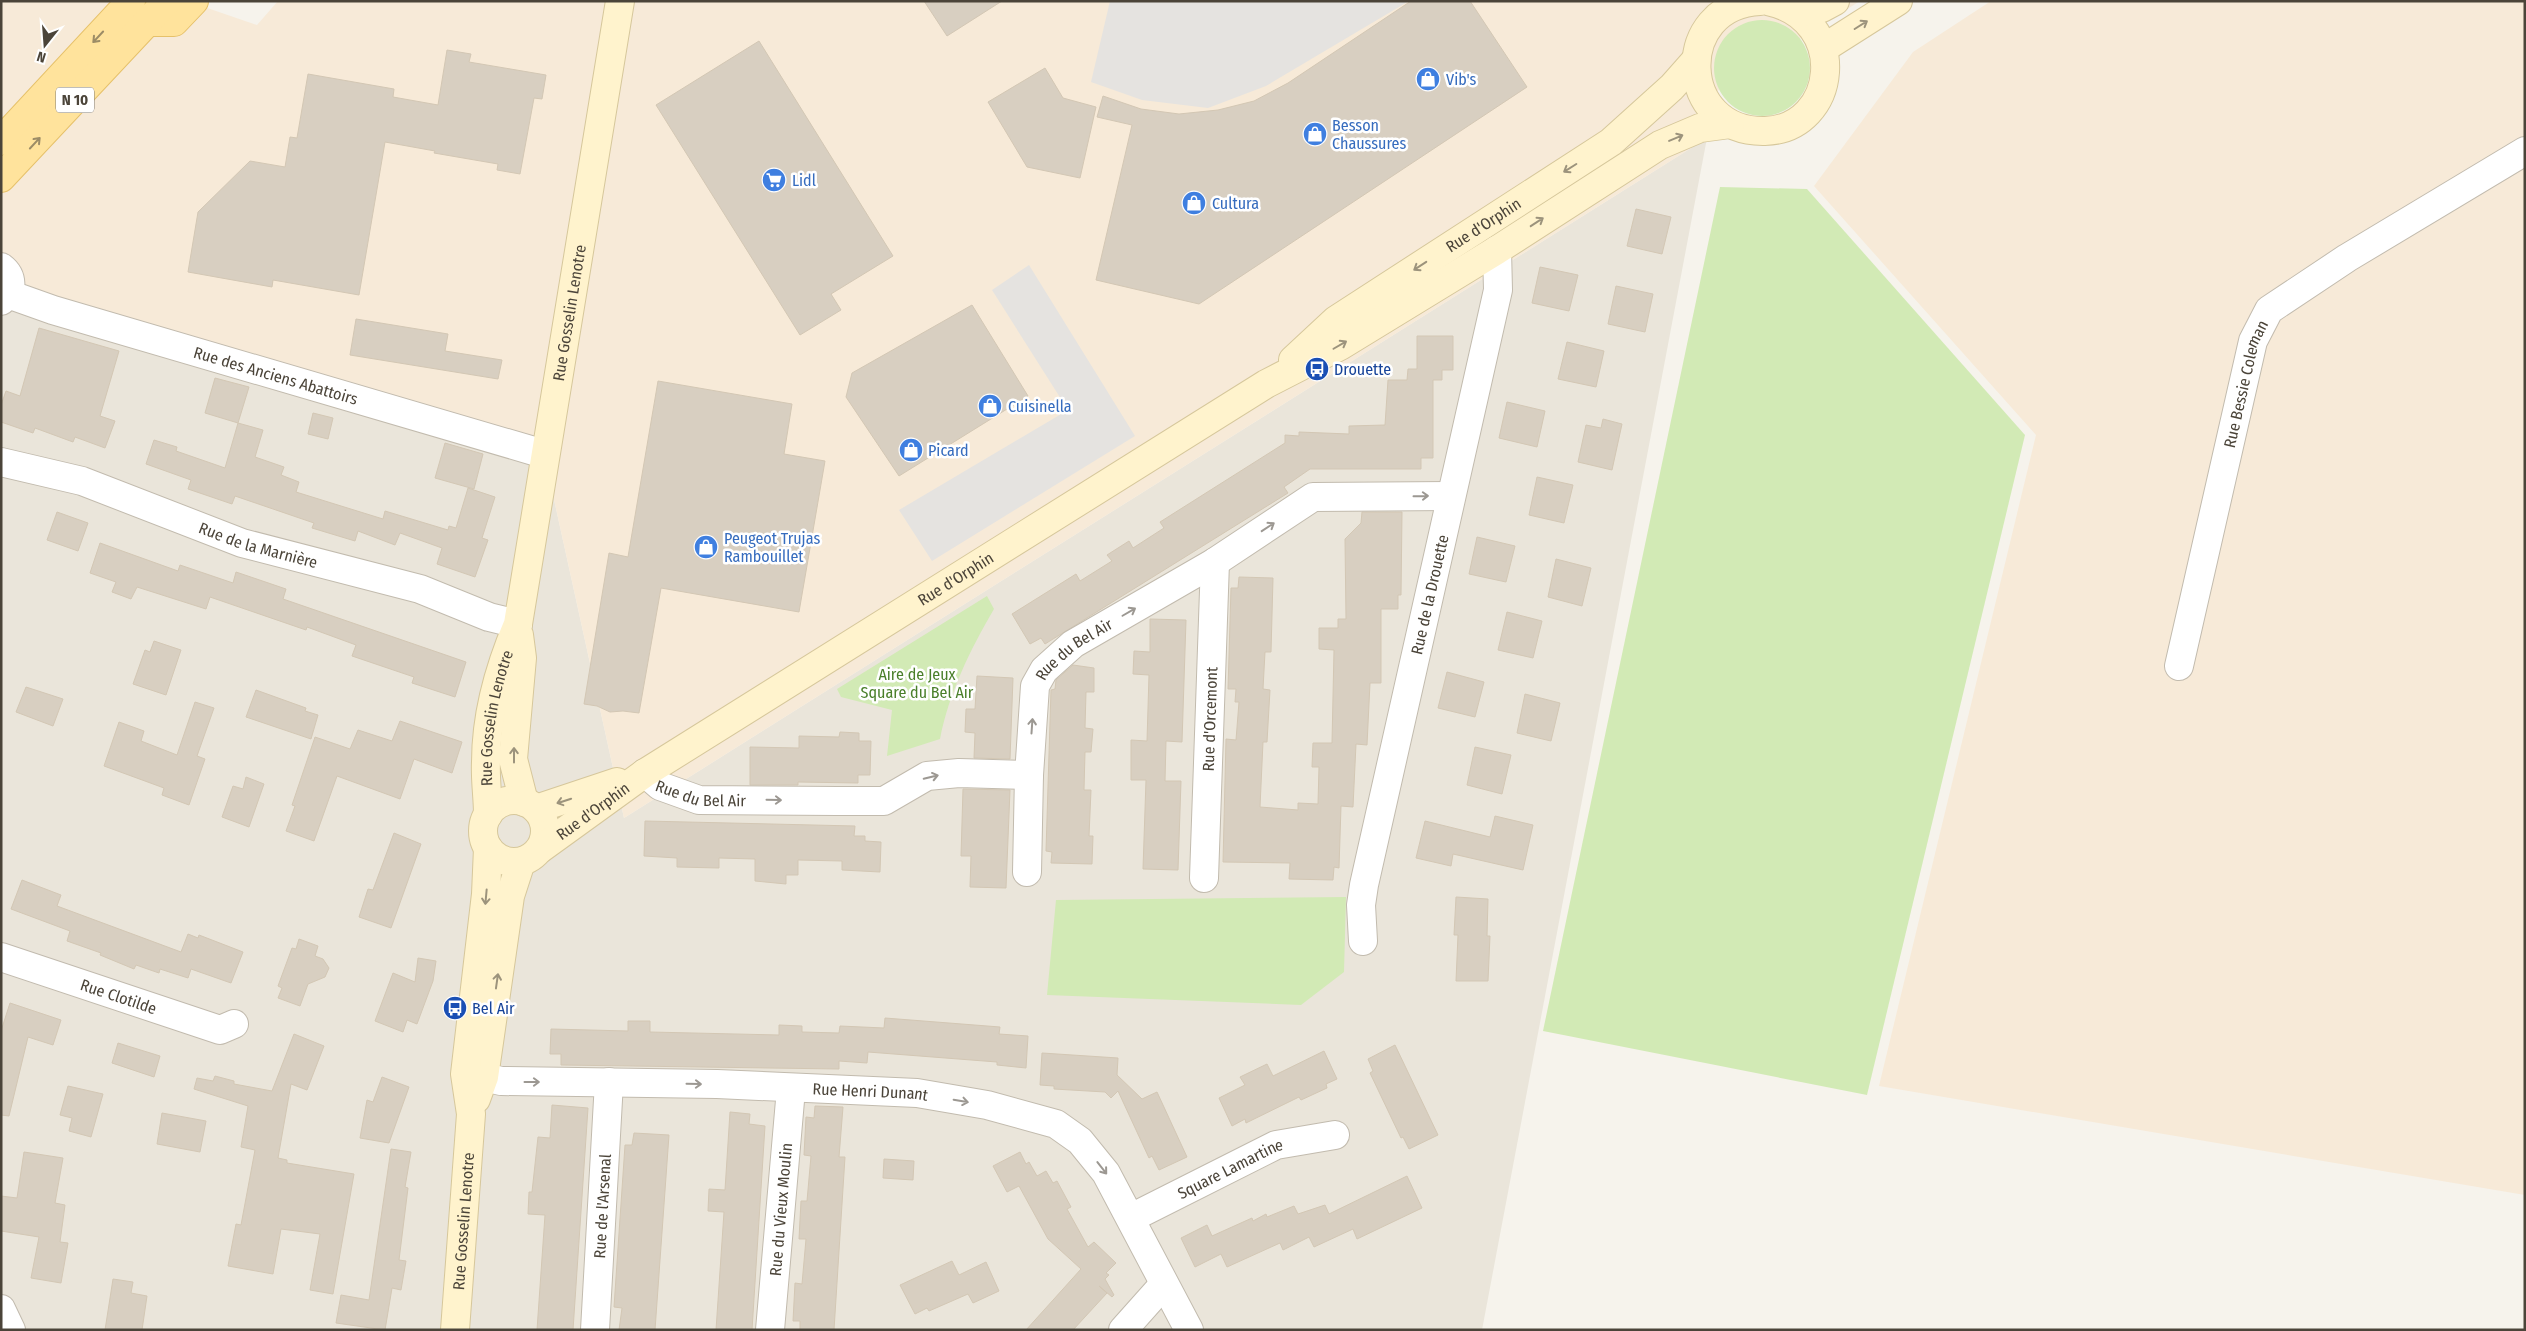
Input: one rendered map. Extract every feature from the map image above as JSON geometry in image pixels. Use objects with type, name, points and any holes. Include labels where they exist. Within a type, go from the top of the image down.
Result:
[{"type":"main road","name":"N 10","points":[[1,141],[139,12],[166,1]]},
{"type":"main road","points":[[139,12],[174,22],[194,1]]},
{"type":"main road","name":"Rue Gosselin Lenotre","points":[[488,815],[486,761],[491,716],[505,654],[518,624],[544,454],[620,1]]},
{"type":"main road","points":[[1760,1],[1748,2],[1732,7],[1709,26],[1700,40],[1695,61],[1696,80],[1703,98],[1715,113],[1730,124],[1748,130],[1767,131],[1786,127],[1802,117],[1815,103],[1823,86],[1826,67],[1824,48],[1814,29],[1799,13],[1783,4],[1768,1]]},
{"type":"main road","points":[[1799,13],[1822,8],[1835,1]]},
{"type":"main road","points":[[1824,48],[1898,1]]},
{"type":"main road","name":"N 10","points":[[1,178],[139,12]]},
{"type":"main road","name":"Rue d'Orphin","points":[[1266,384],[1336,320],[1611,142],[1672,87],[1695,61]]},
{"type":"main road","name":"Rue d'Orphin","points":[[531,855],[645,774],[1266,384],[1340,346],[1497,250],[1660,145],[1700,128],[1730,124]]},
{"type":"main road","points":[[1491,220],[1497,250]]},
{"type":"main road","name":"Rue Gosselin Lenotre","points":[[518,624],[522,658],[513,759],[530,806]]},
{"type":"main road","name":"Rue d'Orphin","points":[[530,806],[645,774]]},
{"type":"main road","points":[[504,802],[530,806],[545,828],[544,839],[531,855],[503,860],[488,848],[484,835],[488,815],[495,807],[504,802]]},
{"type":"main road","name":"Rue Gosselin Lenotre","points":[[455,1330],[471,1114],[466,1074],[469,1030],[486,894],[488,848]]},
{"type":"main road","name":"Rue Gosselin Lenotre","points":[[471,1114],[484,1077],[510,896],[531,855]]},
{"type":"street","name":"Rue Bessie Coleman","points":[[2178,666],[2253,341],[2269,310],[2347,258],[2525,151]]},
{"type":"street","name":"Rue de la Drouette","points":[[1363,941],[1361,905],[1364,885],[1450,496],[1498,290],[1497,250]]},
{"type":"street","points":[[1,267],[10,276],[10,288],[5,298]]},
{"type":"street","name":"Rue des Anciens Abattoirs","points":[[5,298],[62,312],[544,454]]},
{"type":"street","name":"Rue de la Marnière","points":[[1,462],[82,481],[242,543],[420,589],[489,617],[518,624]]},
{"type":"street","name":"Rue du Bel Air","points":[[645,774],[660,786],[698,800],[838,801],[884,800],[927,776],[959,773],[1029,775],[1035,686],[1044,670],[1073,644],[1214,562],[1313,497],[1450,496]]},
{"type":"street","name":"Rue d'Orcemont","points":[[1204,878],[1214,562]]},
{"type":"street","points":[[1027,872],[1029,775]]},
{"type":"street","name":"Rue Clotilde","points":[[1,957],[220,1030],[234,1024]]},
{"type":"street","points":[[469,1030],[484,1077]]},
{"type":"street","name":"Rue Henri Dunant","points":[[484,1077],[501,1081],[717,1084],[791,1089],[918,1093],[987,1105],[1056,1124],[1080,1141],[1106,1173],[1189,1330]]},
{"type":"street","name":"Rue de l'Arsenal","points":[[594,1330],[609,1082]]},
{"type":"street","name":"Rue du Vieux Moulin","points":[[770,1330],[791,1089]]},
{"type":"street","name":"Square Lamartine","points":[[1131,1218],[1276,1145],[1335,1135]]},
{"type":"street","points":[[1123,1330],[1164,1284]]},
{"type":"street","points":[[1,1310],[11,1330]]},
{"type":"shaded area","points":[[1,1],[187,1],[257,25],[278,1],[1860,1],[1714,93],[1707,138],[624,818],[544,454],[1,287]]},
{"type":"shaded area","points":[[1110,1],[1409,1],[1266,86],[1208,108],[1142,100],[1091,82]]},
{"type":"shaded area","points":[[1991,1],[2525,1],[2525,1195],[1879,1086],[2036,435],[1814,186],[1913,52]]},
{"type":"shaded area","points":[[1707,138],[1482,1330],[1,1330],[1,287],[544,454],[624,818]]},
{"type":"shaded area","points":[[1029,265],[1135,436],[932,561],[899,510],[1068,410],[992,290]]},
{"type":"green space","points":[[1762,20],[1780,24],[1796,34],[1806,50],[1810,68],[1806,86],[1796,102],[1780,112],[1762,116],[1744,112],[1728,102],[1718,86],[1714,68],[1718,50],[1728,34],[1744,24]]},
{"type":"green space","points":[[1720,187],[1807,189],[2025,435],[1867,1095],[1543,1031]]},
{"type":"green space","name":"Aire de Jeux Square du Bel Air","points":[[987,596],[994,609],[961,672],[949,705],[940,739],[887,756],[892,710],[841,697],[837,689]]},
{"type":"green space","points":[[1346,897],[1344,972],[1301,1005],[1047,995],[1056,900]]},
{"type":"building","points":[[924,1],[1002,1],[947,36]]},
{"type":"building","points":[[1411,1],[1470,1],[1527,87],[1199,304],[1096,280],[1132,125],[1097,117],[1103,96],[1141,109],[1179,114],[1218,110],[1254,101],[1288,83]]},
{"type":"building","name":"Lidl","points":[[759,41],[893,256],[831,294],[841,310],[800,335],[656,105]]},
{"type":"building","points":[[447,50],[471,54],[469,62],[546,75],[542,99],[534,98],[520,174],[497,170],[498,164],[385,142],[359,295],[273,280],[272,287],[188,272],[198,212],[250,161],[285,167],[290,137],[297,138],[308,74],[394,89],[393,97],[438,105]]},
{"type":"building","points":[[1045,68],[1063,98],[1096,107],[1080,178],[1027,167],[988,102]]},
{"type":"building","points":[[1636,209],[1671,217],[1662,254],[1627,246]]},
{"type":"building","points":[[1540,267],[1578,275],[1569,311],[1532,303]]},
{"type":"building","points":[[1616,286],[1653,294],[1645,332],[1608,324]]},
{"type":"building","points":[[972,305],[1028,396],[899,476],[846,397],[852,373]]},
{"type":"building","points":[[356,319],[448,334],[445,351],[502,360],[498,379],[350,355]]},
{"type":"building","points":[[39,328],[119,351],[100,416],[115,421],[105,448],[75,437],[73,442],[35,428],[33,433],[1,422],[1,405],[6,391],[20,396]]},
{"type":"building","points":[[1417,336],[1453,336],[1453,370],[1442,370],[1442,380],[1433,380],[1433,458],[1421,458],[1421,469],[1310,469],[1284,487],[1288,493],[1045,644],[1041,638],[1030,644],[1012,614],[1076,574],[1080,581],[1112,561],[1107,555],[1129,541],[1133,548],[1164,528],[1160,522],[1285,443],[1285,435],[1299,436],[1299,432],[1349,434],[1349,426],[1385,425],[1388,380],[1407,380],[1408,369],[1417,369]]},
{"type":"building","points":[[1567,342],[1604,351],[1596,387],[1558,379]]},
{"type":"building","points":[[215,378],[249,387],[238,423],[205,413]]},
{"type":"building","points":[[658,381],[792,404],[784,454],[825,461],[799,612],[661,588],[639,713],[610,712],[597,706],[584,704],[609,553],[628,557]]},
{"type":"building","points":[[1507,402],[1545,411],[1537,447],[1499,438]]},
{"type":"building","points":[[313,413],[333,418],[328,439],[308,434]]},
{"type":"building","points":[[1603,419],[1622,424],[1612,470],[1578,462],[1586,425],[1601,428]]},
{"type":"building","points":[[238,423],[263,430],[255,457],[284,467],[281,475],[299,482],[296,492],[383,519],[385,511],[448,530],[449,526],[456,528],[468,488],[495,497],[482,538],[488,540],[475,577],[437,564],[442,548],[400,533],[395,545],[358,531],[355,541],[312,528],[314,523],[235,496],[232,504],[188,489],[191,480],[146,464],[154,440],[177,447],[176,451],[225,468]]},
{"type":"building","points":[[445,443],[483,454],[474,489],[435,478]]},
{"type":"building","points":[[1537,477],[1573,485],[1564,523],[1529,515]]},
{"type":"building","points":[[57,512],[88,523],[78,551],[47,540]]},
{"type":"building","points":[[1362,512],[1402,512],[1401,595],[1398,595],[1398,609],[1381,609],[1381,683],[1370,683],[1367,745],[1356,744],[1353,807],[1341,806],[1339,868],[1334,867],[1333,880],[1289,879],[1290,863],[1223,862],[1226,739],[1236,740],[1239,702],[1235,702],[1236,689],[1228,689],[1231,588],[1238,588],[1239,577],[1273,578],[1271,652],[1265,652],[1263,689],[1270,690],[1267,742],[1263,742],[1260,807],[1298,810],[1298,803],[1318,804],[1319,767],[1312,767],[1313,743],[1332,743],[1334,650],[1319,649],[1319,628],[1338,628],[1338,619],[1346,619],[1345,539],[1361,523]]},
{"type":"building","points":[[1477,537],[1515,546],[1506,582],[1469,574]]},
{"type":"building","points":[[100,543],[178,571],[180,565],[233,583],[236,572],[286,589],[283,599],[466,662],[455,697],[412,683],[414,677],[352,656],[356,645],[307,627],[306,630],[210,597],[206,609],[137,587],[131,599],[112,592],[116,582],[90,573]]},
{"type":"building","points":[[1556,559],[1591,568],[1582,606],[1548,597]]},
{"type":"building","points":[[1507,612],[1542,621],[1533,658],[1498,650]]},
{"type":"building","points":[[1150,619],[1186,620],[1182,742],[1166,741],[1165,781],[1181,781],[1178,870],[1143,869],[1146,780],[1131,780],[1131,740],[1147,741],[1149,675],[1133,674],[1134,651],[1150,652]]},
{"type":"building","points":[[154,641],[181,650],[166,695],[133,684],[145,650],[150,652]]},
{"type":"building","points":[[1073,665],[1094,668],[1094,692],[1086,692],[1085,728],[1093,729],[1091,752],[1085,752],[1084,790],[1091,790],[1089,836],[1093,836],[1092,864],[1051,863],[1052,852],[1046,851],[1051,690],[1055,689],[1056,680]]},
{"type":"building","points":[[1447,672],[1484,682],[1475,717],[1438,708]]},
{"type":"building","points":[[977,676],[1013,678],[1010,759],[974,758],[975,733],[965,732],[966,709],[975,709]]},
{"type":"building","points":[[26,687],[63,699],[53,726],[16,712]]},
{"type":"building","points":[[256,690],[306,708],[305,711],[318,715],[311,739],[246,717]]},
{"type":"building","points":[[1525,694],[1560,703],[1551,741],[1517,733]]},
{"type":"building","points":[[195,702],[214,708],[197,756],[205,759],[189,805],[162,795],[164,788],[104,766],[119,722],[144,731],[141,741],[177,755]]},
{"type":"building","points":[[400,721],[462,742],[452,773],[414,759],[400,799],[337,776],[314,841],[286,831],[295,806],[292,805],[315,737],[350,749],[358,730],[392,741]]},
{"type":"building","points":[[840,732],[859,733],[859,741],[871,741],[870,775],[858,775],[858,783],[798,782],[798,785],[750,785],[750,747],[799,748],[799,736],[839,737]]},
{"type":"building","points":[[1475,747],[1511,755],[1502,794],[1467,785]]},
{"type":"building","points":[[246,777],[264,784],[249,827],[222,817],[233,786],[243,789]]},
{"type":"building","points":[[963,789],[1010,790],[1006,888],[970,887],[971,856],[961,856]]},
{"type":"building","points":[[1495,816],[1533,825],[1523,870],[1453,854],[1451,866],[1416,858],[1425,821],[1490,837]]},
{"type":"building","points":[[645,821],[855,826],[854,836],[865,836],[865,841],[881,842],[880,872],[842,870],[842,861],[798,860],[798,875],[786,875],[786,884],[755,881],[755,859],[719,858],[719,868],[677,867],[677,858],[644,856]]},
{"type":"building","points":[[394,833],[421,844],[391,928],[359,917],[368,889],[373,890]]},
{"type":"building","points":[[22,880],[61,895],[57,906],[181,952],[188,934],[198,938],[199,935],[243,952],[231,983],[191,969],[188,978],[160,969],[159,973],[136,965],[134,969],[100,955],[101,953],[67,941],[70,931],[11,909]]},
{"type":"building","points":[[1456,897],[1488,899],[1487,936],[1490,936],[1488,981],[1456,981],[1458,935],[1454,935]]},
{"type":"building","points":[[299,939],[318,946],[315,956],[323,959],[329,968],[325,977],[308,984],[300,1006],[278,998],[282,988],[278,986],[292,948],[296,949]]},
{"type":"building","points":[[418,958],[436,961],[433,981],[417,1024],[407,1020],[403,1032],[375,1021],[393,973],[415,982]]},
{"type":"building","points":[[10,1003],[61,1020],[53,1045],[28,1037],[9,1116],[1,1115],[1,1031]]},
{"type":"building","points":[[885,1018],[1000,1027],[999,1034],[1028,1036],[1026,1068],[997,1065],[997,1062],[868,1052],[867,1063],[839,1061],[839,1069],[561,1065],[561,1054],[550,1054],[551,1029],[628,1031],[628,1021],[650,1021],[650,1032],[779,1035],[779,1025],[802,1026],[802,1032],[839,1033],[840,1026],[884,1028]]},
{"type":"building","points":[[294,1034],[324,1046],[307,1090],[291,1084],[278,1158],[287,1160],[287,1163],[354,1174],[333,1294],[310,1290],[320,1234],[281,1229],[273,1274],[228,1266],[236,1224],[241,1225],[255,1150],[241,1147],[248,1106],[194,1089],[197,1078],[213,1081],[215,1076],[234,1081],[234,1084],[272,1091]]},
{"type":"building","points":[[118,1043],[160,1056],[154,1077],[112,1063]]},
{"type":"building","points":[[1395,1045],[1438,1135],[1409,1149],[1403,1137],[1401,1138],[1370,1073],[1373,1071],[1368,1059]]},
{"type":"building","points":[[1324,1051],[1337,1079],[1326,1084],[1327,1088],[1301,1100],[1299,1097],[1246,1123],[1245,1119],[1232,1126],[1219,1098],[1245,1085],[1240,1077],[1267,1064],[1273,1076]]},
{"type":"building","points":[[1042,1053],[1118,1058],[1117,1075],[1142,1099],[1157,1092],[1187,1157],[1159,1170],[1152,1156],[1149,1158],[1118,1091],[1111,1098],[1105,1092],[1054,1089],[1054,1086],[1040,1085]]},
{"type":"building","points":[[382,1077],[409,1087],[389,1143],[360,1138],[367,1100],[373,1102]]},
{"type":"building","points":[[68,1086],[103,1094],[91,1137],[69,1131],[72,1118],[60,1115]]},
{"type":"building","points":[[552,1105],[588,1108],[573,1330],[537,1330],[545,1215],[528,1214],[529,1192],[532,1192],[538,1137],[550,1138]]},
{"type":"building","points":[[815,1106],[843,1107],[839,1157],[845,1157],[834,1330],[800,1330],[800,1321],[793,1321],[795,1283],[802,1284],[806,1239],[799,1239],[801,1201],[807,1201],[811,1156],[804,1155],[806,1117],[814,1118]]},
{"type":"building","points":[[730,1112],[750,1114],[749,1124],[765,1126],[752,1330],[716,1330],[724,1212],[708,1211],[709,1189],[725,1190]]},
{"type":"building","points":[[162,1113],[206,1121],[200,1152],[157,1144]]},
{"type":"building","points":[[634,1133],[669,1135],[655,1330],[619,1330],[622,1308],[614,1307],[625,1145],[632,1145]]},
{"type":"building","points":[[391,1149],[411,1152],[405,1187],[408,1188],[399,1260],[406,1261],[401,1290],[392,1288],[385,1330],[336,1323],[341,1295],[369,1300]]},
{"type":"building","points":[[24,1152],[63,1158],[55,1203],[65,1205],[60,1242],[68,1243],[61,1283],[31,1278],[39,1237],[1,1231],[1,1196],[17,1198]]},
{"type":"building","points":[[1020,1152],[1026,1164],[1029,1162],[1037,1176],[1046,1171],[1053,1183],[1057,1181],[1071,1207],[1067,1209],[1088,1247],[1094,1242],[1116,1263],[1106,1273],[1109,1275],[1105,1279],[1114,1295],[1112,1297],[1099,1286],[1107,1293],[1073,1330],[1026,1330],[1081,1269],[1048,1239],[1019,1186],[1007,1192],[993,1166]]},
{"type":"building","points":[[884,1159],[914,1161],[913,1180],[883,1178]]},
{"type":"building","points":[[1407,1176],[1422,1208],[1357,1239],[1353,1229],[1314,1247],[1309,1237],[1283,1250],[1280,1243],[1227,1267],[1221,1254],[1195,1267],[1181,1238],[1207,1225],[1212,1236],[1252,1218],[1253,1221],[1266,1214],[1267,1217],[1294,1206],[1298,1214],[1325,1205],[1329,1214]]},
{"type":"building","points":[[952,1261],[959,1275],[986,1262],[999,1291],[973,1303],[968,1294],[929,1311],[927,1308],[915,1314],[900,1285]]},
{"type":"building","points":[[113,1279],[133,1282],[131,1293],[147,1296],[142,1330],[105,1330]]},
{"type":"place","name":"Vib's","points":[[1428,79]]},
{"type":"place","name":"Besson Chaussures","points":[[1315,134]]},
{"type":"place","name":"Lidl","points":[[774,180]]},
{"type":"place","name":"Cultura","points":[[1194,203]]},
{"type":"place","name":"Drouette","points":[[1317,369]]},
{"type":"place","name":"Cuisinella","points":[[990,406]]},
{"type":"place","name":"Picard","points":[[911,450]]},
{"type":"place","name":"Peugeot Trujas Rambouillet","points":[[706,547]]},
{"type":"place","name":"Bel Air","points":[[455,1008]]}]
